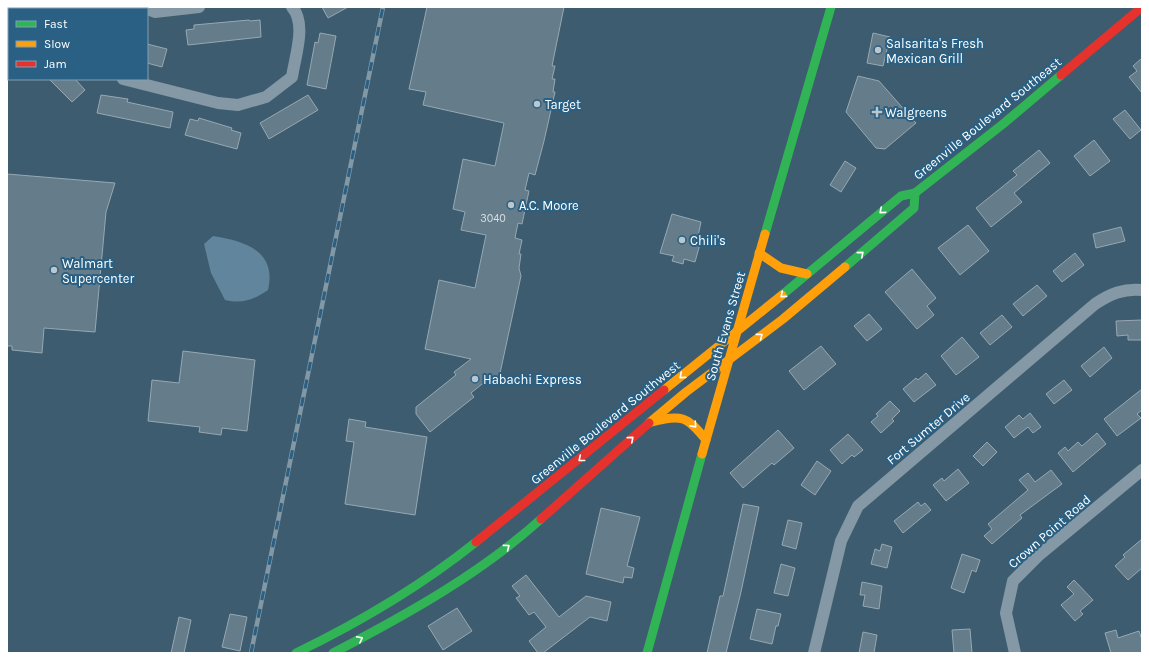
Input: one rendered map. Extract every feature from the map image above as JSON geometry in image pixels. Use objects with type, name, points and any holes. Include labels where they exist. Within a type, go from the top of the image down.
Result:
[{"type":"main road","name":"South Evans Street","points":[[647,653],[759,253],[831,7]]},
{"type":"main road","name":"Greenville Boulevard Southeast","points":[[729,360],[793,311],[898,223],[914,208],[916,193],[1003,124],[1142,8]]},
{"type":"main road","name":"Greenville Boulevard Southwest","points":[[296,653],[360,620],[425,582],[500,524],[709,354],[736,334],[901,196],[916,193]]},
{"type":"main road","points":[[759,253],[771,263],[789,273],[807,274]]},
{"type":"main road","points":[[333,653],[408,613],[461,579],[526,533],[570,491],[650,422],[729,360]]},
{"type":"main road","points":[[650,422],[679,416],[691,421],[706,440]]},
{"type":"main road","points":[[490,542],[500,524]]},
{"type":"main road","points":[[408,613],[424,594],[450,572],[450,563]]},
{"type":"main road","points":[[461,579],[463,568],[466,564]]},
{"type":"street","points":[[148,10],[155,12],[199,7]]},
{"type":"street","points":[[127,80],[218,103],[238,104],[266,97],[292,77],[300,25],[296,12],[292,7]]},
{"type":"street","name":"Fort Sumter Drive","points":[[814,653],[841,541],[858,506],[1095,304],[1109,295],[1124,290],[1142,290]]},
{"type":"street","name":"Crown Point Road","points":[[1015,653],[1006,613],[1013,581],[1038,556],[1142,470]]},
{"type":"water","points":[[213,236],[236,241],[256,250],[263,257],[268,266],[270,277],[268,290],[248,300],[237,302],[225,300],[211,273],[204,244]]},
{"type":"building","points":[[322,7],[348,7],[328,18]]},
{"type":"building","points":[[427,7],[564,7],[552,66],[555,66],[552,79],[555,79],[553,92],[555,92],[535,175],[529,173],[525,190],[529,191],[522,224],[518,223],[515,238],[522,240],[519,254],[521,254],[519,268],[521,276],[499,378],[492,376],[471,393],[474,397],[430,432],[416,414],[416,407],[456,375],[454,372],[471,359],[425,349],[439,280],[475,288],[486,235],[461,230],[465,212],[453,209],[463,159],[495,166],[504,123],[423,105],[426,92],[409,89]]},
{"type":"building","points":[[260,20],[261,37],[188,45],[186,30],[194,29],[194,25]]},
{"type":"building","points":[[320,33],[336,36],[326,89],[307,85],[315,42],[318,43]]},
{"type":"building","points":[[873,33],[890,37],[883,66],[867,63]]},
{"type":"building","points":[[148,44],[167,49],[162,67],[148,63]]},
{"type":"building","points":[[1142,58],[1142,93],[1129,77],[1137,71],[1133,66]]},
{"type":"building","points":[[858,76],[879,81],[916,123],[885,149],[876,148],[846,112]]},
{"type":"building","points":[[50,80],[76,80],[85,90],[72,102]]},
{"type":"building","points":[[101,95],[128,99],[127,102],[173,112],[170,128],[97,113]]},
{"type":"building","points":[[308,95],[318,110],[269,139],[260,123]]},
{"type":"building","points":[[1125,110],[1141,130],[1130,139],[1113,119]]},
{"type":"building","points":[[199,118],[232,128],[231,130],[241,133],[237,149],[185,135],[190,119],[198,121]]},
{"type":"building","points":[[1094,140],[1110,161],[1090,176],[1074,156]]},
{"type":"building","points":[[1039,150],[1050,163],[1014,193],[1022,202],[991,227],[976,208],[1017,175],[1013,171]]},
{"type":"building","points":[[845,161],[856,168],[841,192],[830,185]]},
{"type":"building","name":"Walmart Supercenter","points":[[7,174],[115,183],[106,212],[95,332],[44,328],[42,353],[12,350],[12,346],[7,346]]},
{"type":"building","name":"Chili's","points":[[672,214],[701,222],[698,236],[702,237],[695,262],[684,259],[683,264],[672,261],[674,256],[660,253]]},
{"type":"building","points":[[968,225],[989,251],[960,275],[938,248]]},
{"type":"building","points":[[1121,227],[1125,241],[1096,248],[1093,234]]},
{"type":"building","points":[[1075,253],[1084,265],[1062,282],[1053,271]]},
{"type":"building","points":[[912,269],[936,298],[927,306],[934,315],[917,329],[885,292]]},
{"type":"building","points":[[1037,285],[1047,296],[1023,316],[1013,304]]},
{"type":"building","points":[[869,314],[882,329],[867,341],[854,326]]},
{"type":"building","points":[[1002,315],[1012,327],[990,345],[980,333]]},
{"type":"building","points":[[1142,320],[1142,340],[1128,340],[1128,335],[1117,336],[1116,321]]},
{"type":"building","points":[[962,337],[979,357],[956,375],[941,356]]},
{"type":"building","points":[[821,346],[836,364],[804,390],[789,371]]},
{"type":"building","points":[[1104,347],[1112,358],[1090,377],[1081,366]]},
{"type":"building","points":[[183,351],[255,360],[247,431],[222,428],[221,435],[199,432],[200,427],[148,421],[152,380],[179,383]]},
{"type":"building","points":[[926,373],[936,385],[914,402],[903,389],[916,378],[918,380]]},
{"type":"building","points":[[1064,380],[1072,390],[1054,404],[1046,394]]},
{"type":"building","points":[[1142,389],[1142,410],[1137,414],[1141,418],[1117,436],[1104,419]]},
{"type":"building","points":[[890,401],[900,411],[892,419],[894,421],[881,433],[871,422],[878,416],[876,414]]},
{"type":"building","points":[[1030,413],[1041,427],[1033,433],[1028,427],[1014,438],[1005,427],[1019,415],[1023,419]]},
{"type":"building","points":[[349,419],[366,422],[365,427],[427,437],[415,515],[345,504],[354,442],[346,441]]},
{"type":"building","points":[[778,430],[794,448],[774,465],[772,463],[743,488],[730,473]]},
{"type":"building","points":[[1097,433],[1106,444],[1073,472],[1058,453],[1065,447],[1068,451],[1078,442],[1082,446]]},
{"type":"building","points":[[848,434],[863,450],[854,457],[852,455],[842,464],[830,450]]},
{"type":"building","points":[[987,442],[997,452],[983,466],[973,456]]},
{"type":"building","points":[[817,461],[831,471],[815,495],[801,485]]},
{"type":"building","points":[[958,469],[969,483],[946,501],[933,485],[942,478],[944,481]]},
{"type":"building","points":[[1051,470],[1062,484],[1020,515],[1022,518],[992,544],[984,536],[992,529],[988,524],[1028,490],[1019,480],[1028,473],[1035,482]]},
{"type":"building","points":[[918,502],[921,506],[925,503],[931,510],[903,533],[894,521]]},
{"type":"building","points":[[743,504],[759,507],[741,592],[726,653],[707,653],[720,596],[723,596]]},
{"type":"building","points":[[601,508],[640,517],[627,566],[634,568],[632,578],[624,577],[623,583],[586,574]]},
{"type":"building","points":[[788,520],[802,523],[796,549],[782,545]]},
{"type":"building","points":[[1142,539],[1142,568],[1128,580],[1115,566],[1125,557],[1123,555]]},
{"type":"building","points":[[882,544],[892,547],[887,568],[871,564],[875,549],[880,551]]},
{"type":"building","points":[[962,554],[980,560],[976,572],[972,570],[964,593],[951,588]]},
{"type":"building","points":[[781,564],[795,568],[788,596],[774,593]]},
{"type":"building","points":[[526,575],[559,617],[586,596],[611,602],[607,621],[590,617],[543,653],[538,653],[529,641],[546,627],[534,612],[529,615],[516,598],[520,596],[512,586]]},
{"type":"building","points":[[1074,580],[1093,600],[1080,611],[1083,614],[1075,621],[1061,605],[1074,594],[1067,587]]},
{"type":"building","points":[[862,582],[882,586],[879,609],[863,606],[865,595],[860,595]]},
{"type":"building","points":[[457,608],[472,631],[443,650],[428,626]]},
{"type":"building","points":[[757,609],[781,614],[778,626],[776,626],[772,644],[750,639]]},
{"type":"building","points":[[230,614],[247,617],[240,651],[222,647]]},
{"type":"building","points":[[179,617],[191,620],[184,653],[171,653]]},
{"type":"building","points":[[970,629],[972,653],[954,653],[952,630]]},
{"type":"building","points":[[1116,630],[1118,638],[1139,631],[1142,640],[1142,653],[1111,653],[1105,633]]},
{"type":"building","points":[[863,632],[877,635],[874,653],[859,653]]},
{"type":"railway","points":[[251,653],[383,7]]},
{"type":"traffic: fast","points":[[765,234],[831,7]]},
{"type":"traffic: fast","points":[[782,295],[901,196],[915,193],[1003,124],[1061,75]]},
{"type":"traffic: fast","points":[[845,267],[914,208],[915,193]]},
{"type":"traffic: fast","points":[[647,653],[702,454]]},
{"type":"traffic: fast","points":[[333,653],[388,624],[468,576],[518,539],[541,519]]},
{"type":"traffic: fast","points":[[296,653],[367,616],[434,574],[476,542]]},
{"type":"traffic: slow","points":[[702,454],[765,234]]},
{"type":"traffic: slow","points":[[759,253],[781,268],[807,274]]},
{"type":"traffic: slow","points":[[649,423],[686,392],[783,319],[845,267]]},
{"type":"traffic: slow","points":[[664,390],[782,295]]},
{"type":"traffic: slow","points":[[651,422],[670,418],[683,419],[688,421],[706,440]]},
{"type":"traffic: jam","points":[[1061,75],[1142,7]]},
{"type":"traffic: jam","points":[[476,542],[664,390]]},
{"type":"traffic: jam","points":[[541,519],[649,423]]},
{"type":"place","name":"Salsarita's Fresh Mexican Grill","points":[[878,50]]},
{"type":"place","name":"Target","points":[[537,104]]},
{"type":"place","name":"Walgreens","points":[[877,112]]},
{"type":"place","name":"A.C. Moore","points":[[511,205]]},
{"type":"place","name":"Chili's","points":[[682,240]]},
{"type":"place","name":"Walmart Supercenter","points":[[54,270]]},
{"type":"place","name":"Habachi Express","points":[[475,379]]}]
